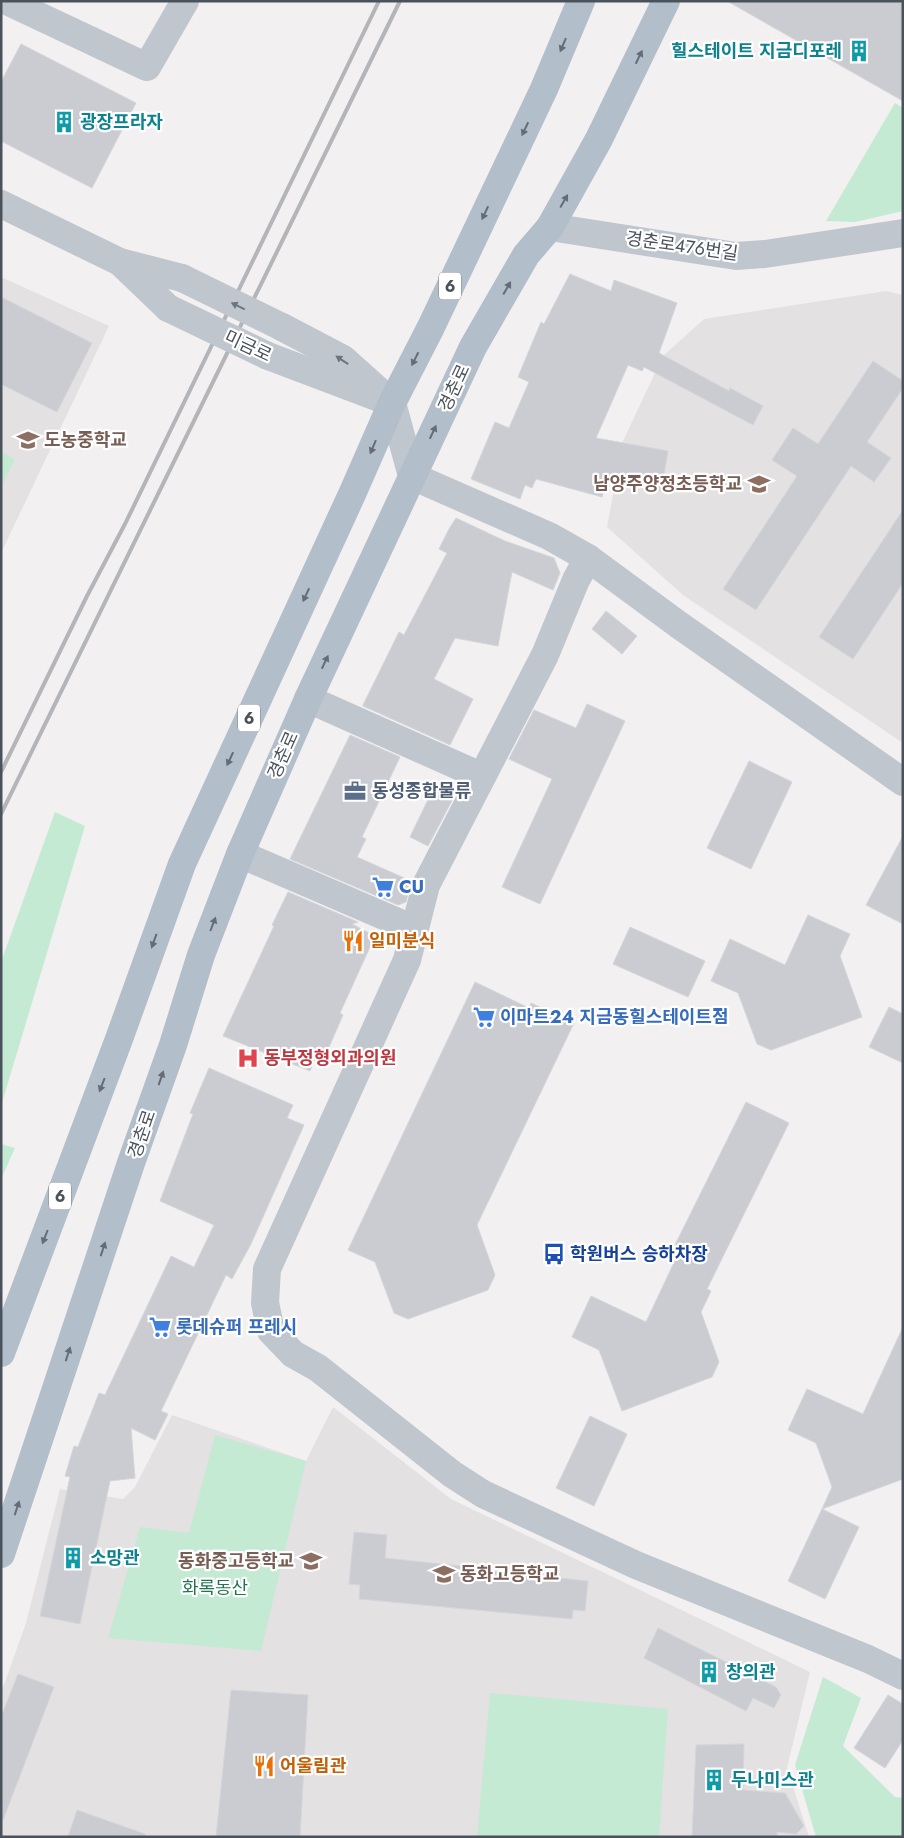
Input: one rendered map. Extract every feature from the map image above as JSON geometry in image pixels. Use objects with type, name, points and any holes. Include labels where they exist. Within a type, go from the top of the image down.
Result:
[{"type":"main road","name":"6","points":[[1,1353],[120,1039],[182,864],[392,403],[435,318],[544,89],[581,1]]},
{"type":"main road","name":"경춘로","points":[[1,1554],[131,1164],[173,1045],[201,955],[240,854],[308,699],[473,347],[526,255],[550,227],[599,139],[666,1]]},
{"type":"street","points":[[7,1],[147,67],[185,1]]},
{"type":"street","name":"미금로","points":[[1,204],[120,262],[182,278],[282,327],[343,359],[392,403]]},
{"type":"street","name":"경춘로476번길","points":[[550,227],[736,256],[765,254],[903,233]]},
{"type":"street","name":"미금로","points":[[120,262],[168,308],[268,356],[392,403]]},
{"type":"street","points":[[392,403],[412,476],[549,536],[588,558],[679,625],[903,782]]},
{"type":"street","points":[[588,558],[576,580],[545,655],[426,885],[407,960],[267,1269],[265,1303],[271,1331],[292,1354],[318,1368],[452,1474],[483,1494],[636,1565],[868,1659],[903,1676]]},
{"type":"street","points":[[308,699],[482,776]]},
{"type":"street","points":[[240,854],[414,929]]},
{"type":"shaded area","name":"도농중학교","points":[[1,277],[109,326],[1,553]]},
{"type":"shaded area","name":"남양주양정초등학교","points":[[886,291],[903,295],[903,743],[683,595],[607,527],[623,441],[663,356],[704,319]]},
{"type":"shaded area","name":"동화중고등학교","points":[[333,1407],[451,1499],[810,1672],[787,1768],[809,1837],[1,1837],[1,1693],[26,1623],[60,1489],[123,1499],[135,1487],[172,1415],[306,1461]]},
{"type":"green space","points":[[895,103],[903,108],[903,211],[855,222],[826,221]]},
{"type":"green space","points":[[1,452],[15,459],[1,487]]},
{"type":"green space","points":[[55,812],[85,826],[1,1106],[1,962]]},
{"type":"green space","points":[[1,1144],[15,1148],[1,1179]]},
{"type":"green space","name":"화록동산","points":[[215,1435],[306,1461],[261,1651],[108,1638],[140,1527],[189,1533]]},
{"type":"green space","points":[[823,1677],[861,1698],[843,1746],[895,1797],[903,1798],[903,1837],[816,1837],[795,1765]]},
{"type":"green space","points":[[490,1693],[668,1709],[659,1837],[477,1837]]},
{"type":"building","name":"힐스테이트 지금디포레","points":[[727,1],[903,1],[903,101]]},
{"type":"building","name":"광장프라자","points":[[21,44],[136,103],[92,188],[1,141],[1,82]]},
{"type":"building","points":[[570,274],[611,291],[614,280],[677,303],[659,353],[729,391],[730,388],[763,406],[753,425],[644,367],[642,371],[628,365],[596,438],[668,451],[661,491],[606,482],[602,497],[536,479],[532,488],[525,485],[520,499],[471,479],[495,422],[509,428],[529,382],[518,377],[541,322],[544,324]]},
{"type":"building","points":[[1,297],[92,343],[57,412],[1,384]]},
{"type":"building","points":[[873,361],[903,381],[903,388],[867,442],[891,458],[874,482],[851,466],[756,610],[723,589],[797,476],[772,460],[793,428],[818,444]]},
{"type":"building","points":[[903,510],[903,583],[853,659],[819,637]]},
{"type":"building","points":[[456,518],[505,541],[554,558],[560,573],[553,590],[512,572],[498,646],[455,638],[434,679],[473,699],[450,745],[363,705],[399,632],[404,635],[447,553],[439,549]]},
{"type":"building","points":[[606,611],[637,636],[622,654],[592,629]]},
{"type":"building","points":[[587,704],[625,721],[540,904],[502,887],[552,779],[509,759],[534,710],[576,728]]},
{"type":"building","points":[[350,735],[400,757],[362,837],[366,839],[357,857],[411,881],[406,902],[398,905],[290,859]]},
{"type":"building","points":[[749,761],[792,782],[751,869],[707,848]]},
{"type":"building","points":[[436,783],[456,793],[428,846],[410,837]]},
{"type":"building","points":[[903,836],[903,924],[866,905]]},
{"type":"building","points":[[288,892],[358,922],[352,924],[375,936],[340,1013],[343,1015],[327,1052],[319,1049],[310,1071],[223,1036]]},
{"type":"building","points":[[808,915],[850,934],[840,956],[862,1017],[771,1050],[757,1044],[738,993],[711,981],[730,939],[785,965]]},
{"type":"building","points":[[630,927],[705,961],[688,997],[613,964]]},
{"type":"building","points":[[475,982],[529,1008],[531,1003],[574,1023],[477,1225],[495,1275],[488,1290],[408,1319],[394,1313],[375,1262],[348,1250]]},
{"type":"building","points":[[889,1007],[903,1014],[903,1063],[869,1047]]},
{"type":"building","points":[[209,1068],[293,1105],[287,1118],[304,1125],[251,1244],[232,1279],[226,1275],[161,1411],[168,1414],[155,1440],[131,1428],[135,1478],[110,1481],[80,1624],[40,1616],[70,1477],[65,1476],[74,1446],[78,1447],[99,1393],[105,1395],[171,1256],[194,1267],[214,1225],[160,1201],[193,1114],[190,1113]]},
{"type":"building","points":[[746,1102],[789,1123],[707,1289],[711,1291],[701,1312],[719,1362],[712,1377],[622,1411],[599,1350],[572,1337],[591,1296],[646,1322],[678,1254],[672,1251]]},
{"type":"building","points":[[903,1327],[903,1479],[822,1509],[832,1487],[816,1443],[788,1430],[807,1389],[863,1414]]},
{"type":"building","points":[[590,1416],[627,1434],[594,1506],[556,1488]]},
{"type":"building","points":[[822,1509],[859,1527],[825,1599],[788,1581]]},
{"type":"building","points":[[354,1532],[387,1535],[385,1558],[588,1581],[585,1611],[573,1610],[572,1619],[359,1599],[360,1585],[349,1584]]},
{"type":"building","name":"창의관","points":[[658,1628],[776,1687],[781,1695],[774,1708],[753,1698],[746,1711],[644,1658]]},
{"type":"building","points":[[18,1674],[54,1687],[3,1820],[1,1820],[1,1717]]},
{"type":"building","name":"어울림관","points":[[231,1690],[308,1695],[300,1837],[216,1837]]},
{"type":"building","points":[[888,1695],[903,1704],[903,1740],[885,1768],[854,1748]]},
{"type":"building","name":"두나미스관","points":[[744,1744],[743,1790],[785,1793],[804,1826],[796,1834],[777,1832],[777,1837],[692,1837],[696,1745]]},
{"type":"building","points":[[77,1810],[145,1834],[145,1837],[68,1837]]},
{"type":"railway","points":[[1,772],[87,596],[125,524],[379,1]]},
{"type":"railway","points":[[1,814],[400,1]]},
{"type":"place","name":"힐스테이트 지금디포레","points":[[859,51]]},
{"type":"place","name":"광장프라자","points":[[64,122]]},
{"type":"place","name":"도농중학교","points":[[28,440]]},
{"type":"place","name":"남양주양정초등학교","points":[[759,484]]},
{"type":"place","name":"동성종합물류","points":[[355,791]]},
{"type":"place","name":"CU","points":[[383,887]]},
{"type":"place","name":"일미분식","points":[[353,941]]},
{"type":"place","name":"이마트24 지금동힐스테이트점","points":[[484,1017]]},
{"type":"place","name":"동부정형외과의원","points":[[248,1058]]},
{"type":"place","name":"학원버스 승하차장","points":[[554,1254]]},
{"type":"place","name":"롯데슈퍼 프레시","points":[[160,1327]]},
{"type":"place","name":"소망관","points":[[73,1558]]},
{"type":"place","name":"동화중고등학교","points":[[311,1561]]},
{"type":"place","name":"동화고등학교","points":[[444,1574]]},
{"type":"place","name":"창의관","points":[[709,1672]]},
{"type":"place","name":"어울림관","points":[[264,1766]]},
{"type":"place","name":"두나미스관","points":[[714,1780]]}]
